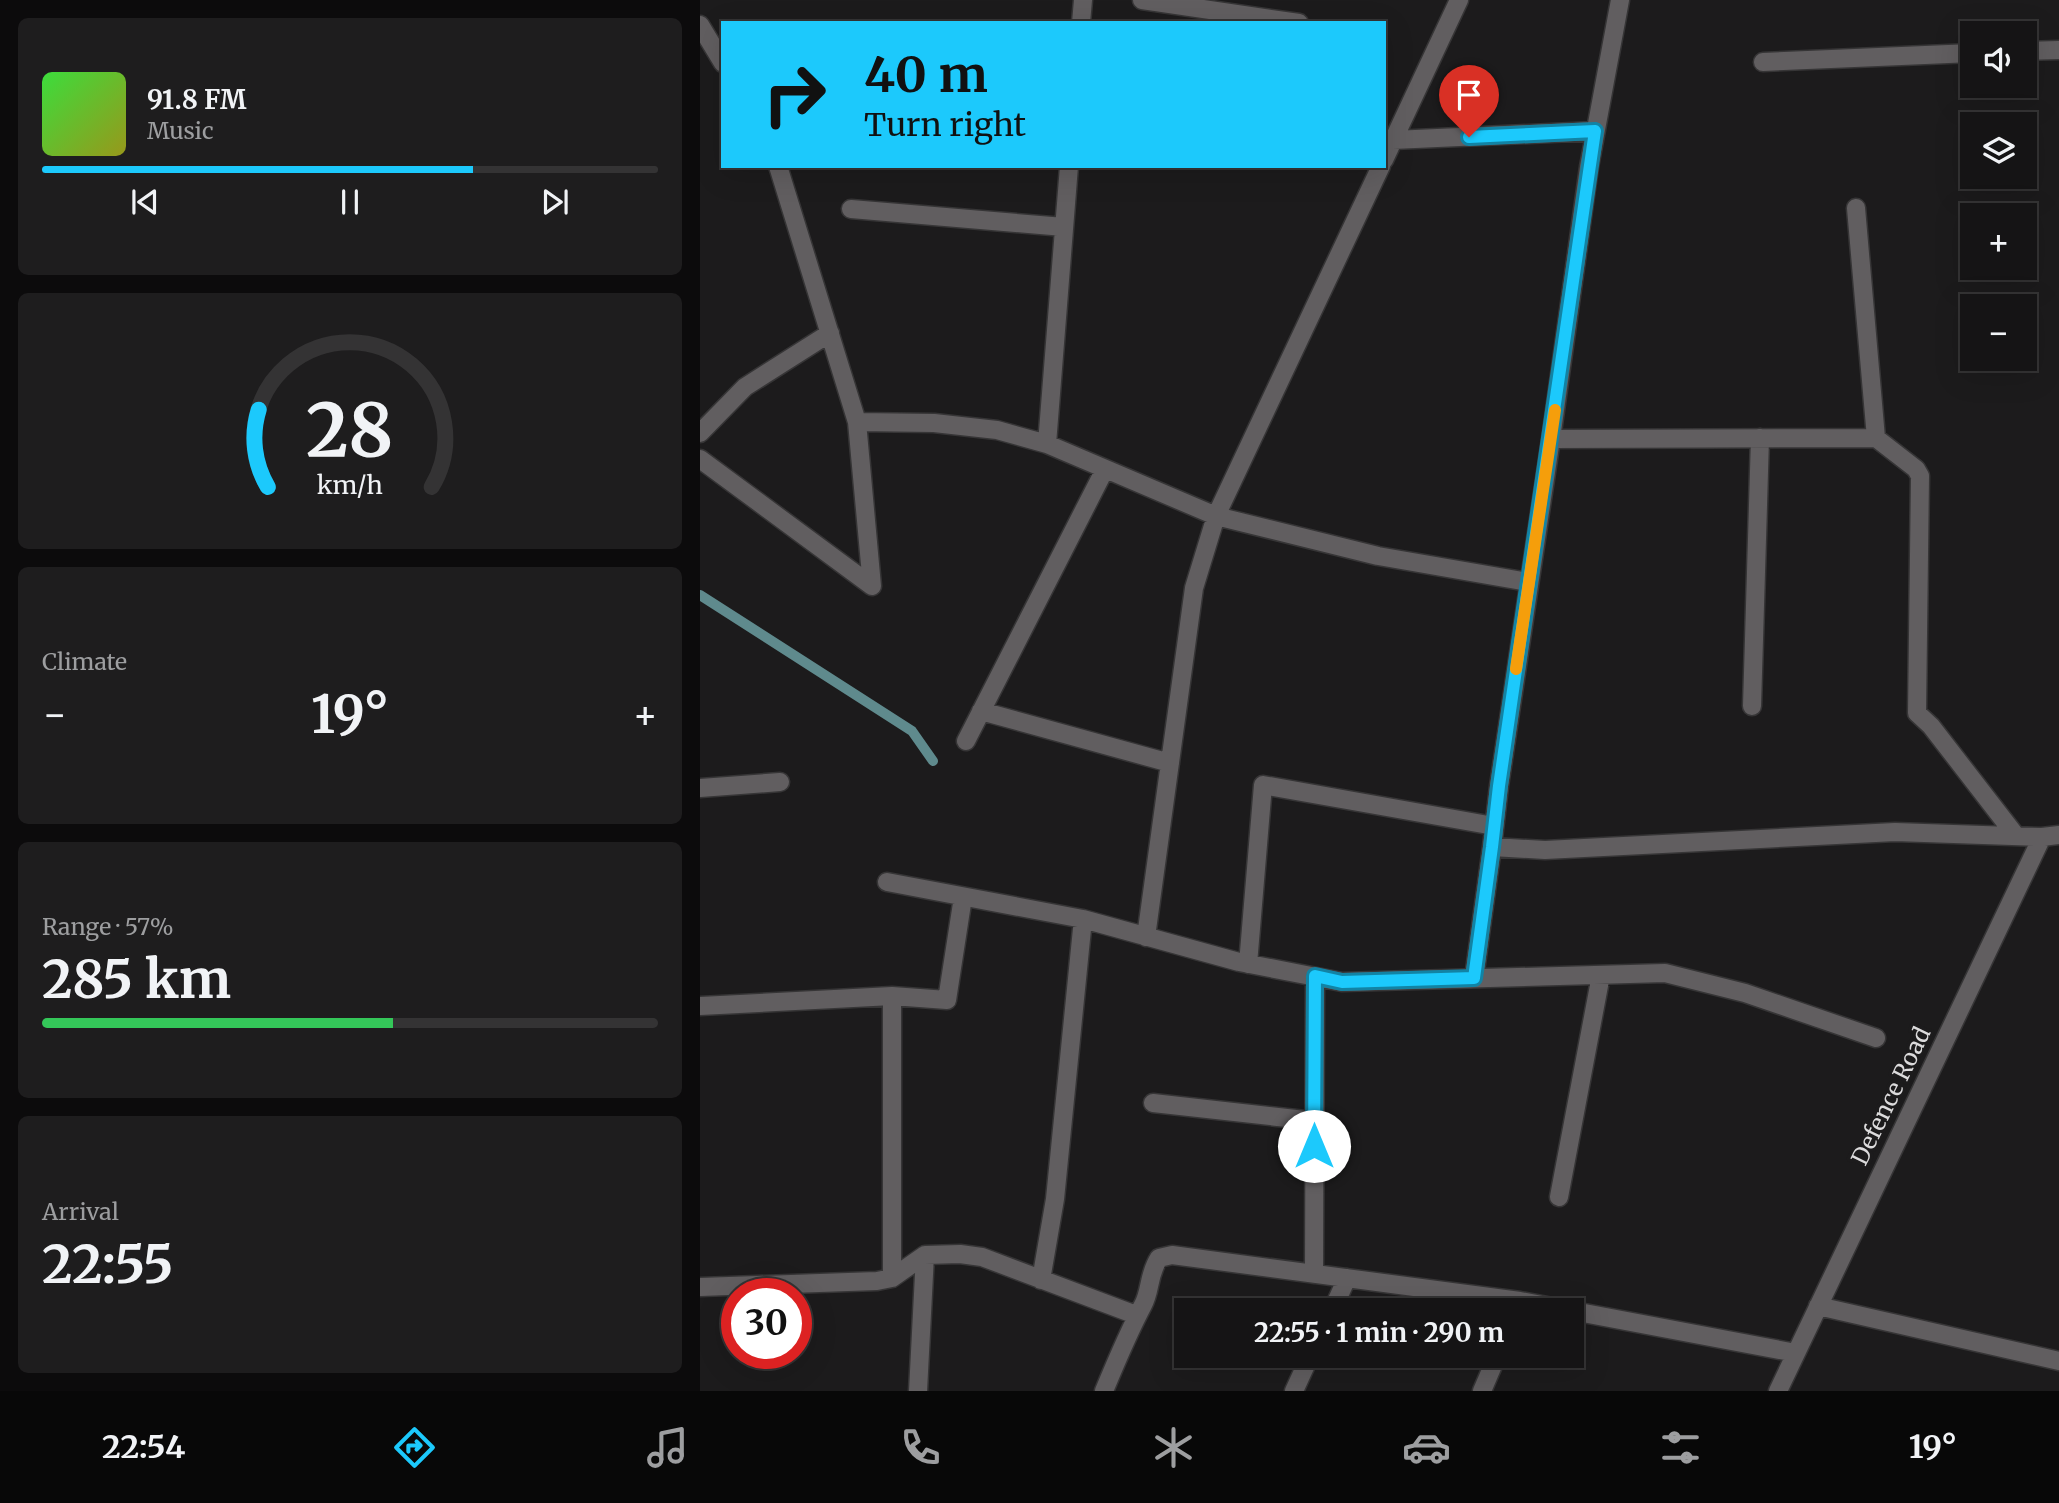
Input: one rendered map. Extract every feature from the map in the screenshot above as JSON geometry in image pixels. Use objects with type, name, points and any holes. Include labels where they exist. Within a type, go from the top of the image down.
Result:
[{"type":"street","points":[[1081,21],[1083,0]]},
{"type":"street","points":[[1142,0],[1286,21]]},
{"type":"street","points":[[1386,155],[1459,0]]},
{"type":"street","points":[[1474,978],[1528,582],[1595,131],[1619,0]]},
{"type":"street","points":[[700,25],[721,60]]},
{"type":"street","points":[[2037,51],[2059,50]]},
{"type":"street","points":[[1763,62],[1960,54]]},
{"type":"street","points":[[1386,155],[1595,131]]},
{"type":"street","points":[[700,459],[872,586],[858,422],[779,168]]},
{"type":"street","points":[[1047,444],[1069,168]]},
{"type":"street","points":[[1146,937],[1194,588],[1216,516],[1380,168]]},
{"type":"street","points":[[1856,208],[1876,438]]},
{"type":"street","points":[[851,209],[1064,227]]},
{"type":"street","points":[[700,433],[744,387],[830,333]]},
{"type":"street","points":[[858,422],[947,424],[998,430],[1047,444],[1216,516],[1378,556],[1528,582]]},
{"type":"street","points":[[1551,439],[1876,438],[1916,469],[1920,476],[1917,713],[1931,726],[2016,836]]},
{"type":"street","points":[[1752,706],[1760,439]]},
{"type":"street","points":[[966,741],[1105,469]]},
{"type":"street","points":[[981,711],[1170,763]]},
{"type":"street","points":[[700,788],[780,782]]},
{"type":"street","points":[[1248,964],[1263,785],[1494,826]]},
{"type":"street","points":[[1492,847],[1545,850],[1895,832],[2051,836]]},
{"type":"street","name":"Defence Road","points":[[1777,1391],[2051,836]]},
{"type":"street","points":[[887,882],[1083,919],[1248,964],[1342,982],[1665,973],[1745,993],[1876,1038]]},
{"type":"street","points":[[700,1006],[892,996],[947,1000],[963,897]]},
{"type":"street","points":[[1041,1280],[1055,1199],[1083,919]]},
{"type":"street","points":[[1559,1197],[1601,975]]},
{"type":"street","points":[[1314,1273],[1315,976]]},
{"type":"street","points":[[892,996],[892,1278]]},
{"type":"street","points":[[1153,1104],[1314,1121]]},
{"type":"street","points":[[700,1287],[877,1281],[892,1278],[925,1255],[960,1254],[982,1257],[1136,1315]]},
{"type":"street","points":[[918,1391],[925,1255]]},
{"type":"street","points":[[1104,1391],[1136,1315],[1144,1303],[1152,1270],[1159,1258],[1172,1255],[1314,1273],[1469,1298]]},
{"type":"street","points":[[1338,1298],[1347,1278]]},
{"type":"street","points":[[1818,1306],[2059,1361]]},
{"type":"street","points":[[1584,1317],[1796,1353]]},
{"type":"street","points":[[1294,1391],[1305,1368]]},
{"type":"street","points":[[1482,1391],[1492,1368]]},
{"type":"waterway","points":[[700,595],[912,731],[933,761]]},
{"type":"slow traffic","points":[[1516,669],[1555,410]]},
{"type":"route","points":[[1314,1146],[1315,976],[1342,982],[1474,978],[1528,582],[1595,131],[1469,137]]}]
